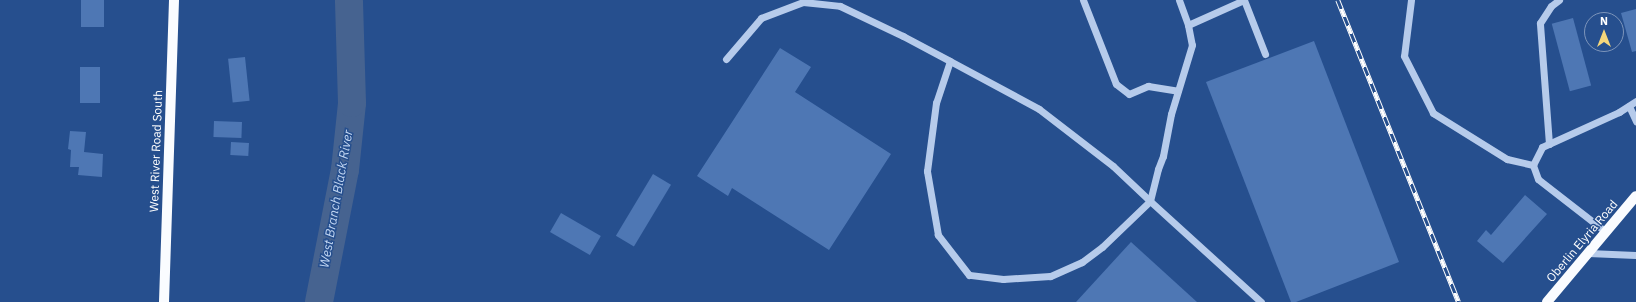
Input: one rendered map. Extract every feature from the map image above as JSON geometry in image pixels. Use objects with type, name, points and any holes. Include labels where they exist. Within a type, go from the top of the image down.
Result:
[{"type":"main road","name":"West River Road South","points":[[164,302],[174,0]]},
{"type":"main road","name":"Oberlin Elyria Road","points":[[1547,302],[1636,196]]},
{"type":"lane","points":[[1083,0],[1116,84],[1129,94],[1148,86],[1178,91]]},
{"type":"lane","points":[[950,61],[936,103],[927,171],[938,234],[969,275],[1003,279],[1050,276],[1082,262],[1102,247],[1150,201],[1158,169],[1164,156],[1171,114],[1192,45],[1188,25],[1179,0]]},
{"type":"lane","points":[[1188,25],[1244,0],[1265,54]]},
{"type":"lane","points":[[1411,0],[1404,56],[1433,113],[1507,159],[1533,165]]},
{"type":"lane","points":[[1549,144],[1540,23],[1551,6],[1559,0]]},
{"type":"lane","points":[[726,58],[761,18],[804,2],[840,6],[903,36],[1039,110],[1113,166],[1261,302]]},
{"type":"lane","points":[[1606,232],[1538,179],[1533,165],[1542,147],[1619,112],[1636,101]]},
{"type":"lane","points":[[1629,106],[1636,121]]},
{"type":"lane","points":[[1588,253],[1636,255]]},
{"type":"building","points":[[81,0],[104,0],[104,27],[81,27]]},
{"type":"building","points":[[1636,9],[1636,51],[1632,52],[1624,24],[1624,12]]},
{"type":"building","points":[[1573,18],[1591,86],[1570,91],[1552,24]]},
{"type":"building","points":[[1314,41],[1399,262],[1296,302],[1291,302],[1206,82]]},
{"type":"building","points":[[780,48],[811,67],[795,92],[891,154],[829,250],[732,188],[728,196],[697,176]]},
{"type":"building","points":[[245,57],[250,101],[233,103],[228,59]]},
{"type":"building","points":[[80,67],[100,67],[100,103],[80,103]]},
{"type":"building","points":[[214,121],[242,122],[241,138],[213,137]]},
{"type":"building","points":[[70,131],[86,132],[84,152],[103,154],[102,177],[78,175],[79,167],[70,167],[71,150],[68,149]]},
{"type":"building","points":[[231,142],[249,143],[248,156],[230,155]]},
{"type":"building","points":[[653,174],[671,185],[634,247],[616,236]]},
{"type":"building","points":[[1525,195],[1547,214],[1503,263],[1477,241],[1486,230],[1491,235]]},
{"type":"building","points":[[561,213],[601,236],[590,255],[550,232]]},
{"type":"building","points":[[1131,242],[1197,302],[1076,302]]},
{"type":"waterway","name":"West Branch Black River","points":[[319,302],[345,170],[352,103],[349,0]]},
{"type":"railway","points":[[1338,0],[1459,302]]}]
